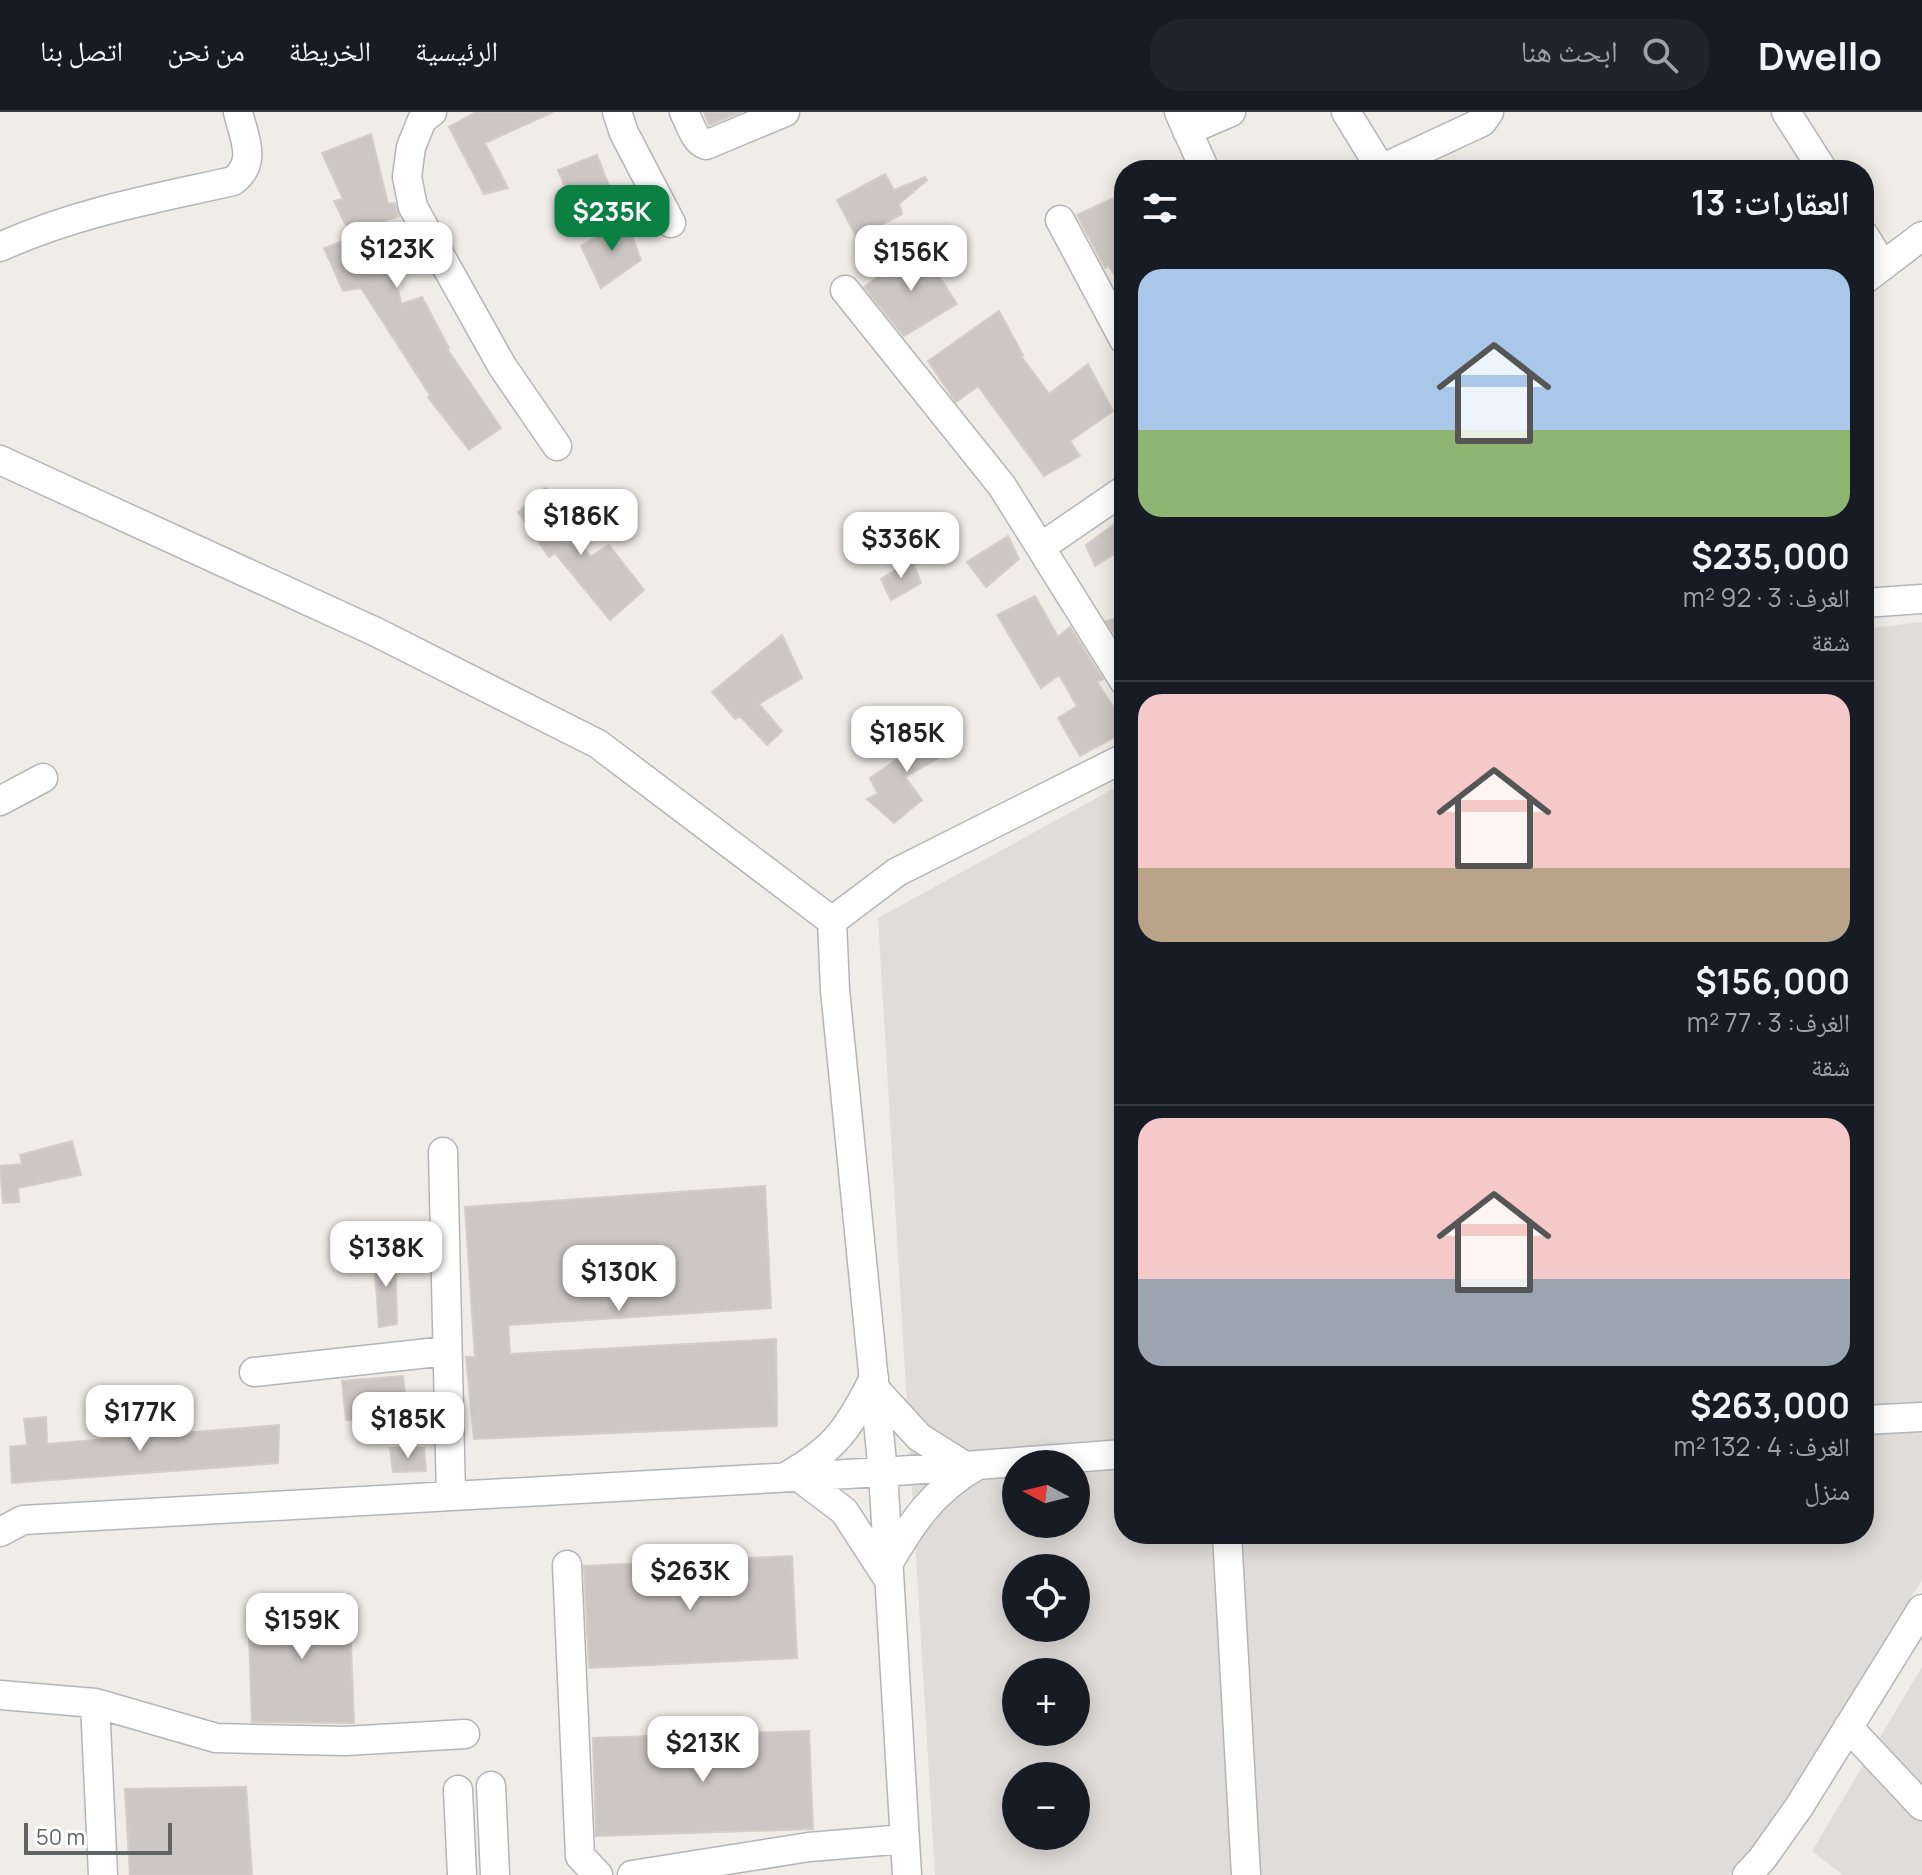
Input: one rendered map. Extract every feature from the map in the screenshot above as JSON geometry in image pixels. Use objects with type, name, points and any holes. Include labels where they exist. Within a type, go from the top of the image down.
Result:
[{"type":"street","points":[[0,247],[35,231],[92,212],[233,181],[244,173],[249,160],[238,112]]},
{"type":"street","points":[[432,112],[422,120],[411,147],[407,177],[413,207],[502,366],[557,446]]},
{"type":"street","points":[[617,112],[624,133],[671,223]]},
{"type":"street","points":[[684,112],[700,143],[706,145],[785,112]]},
{"type":"street","points":[[1201,160],[1183,121],[1231,112]]},
{"type":"street","points":[[1346,112],[1375,160]]},
{"type":"street","points":[[1402,160],[1482,122],[1489,112]]},
{"type":"street","points":[[1786,112],[1817,160]]},
{"type":"street","points":[[1060,220],[1114,321]]},
{"type":"street","points":[[1874,273],[1922,236]]},
{"type":"street","points":[[845,290],[1002,486],[1114,665]]},
{"type":"street","points":[[0,460],[376,632],[598,744],[832,921]]},
{"type":"street","points":[[1041,547],[1114,497]]},
{"type":"street","points":[[1874,602],[1922,599]]},
{"type":"street","points":[[832,921],[897,872],[1114,763]]},
{"type":"street","points":[[0,801],[43,778]]},
{"type":"street","points":[[832,921],[831,946],[883,1472],[907,1875]]},
{"type":"street","points":[[443,1152],[451,1496]]},
{"type":"street","points":[[254,1372],[447,1351]]},
{"type":"street","points":[[875,1383],[919,1437],[971,1466]]},
{"type":"street","points":[[791,1478],[834,1443],[875,1383]]},
{"type":"street","points":[[1874,1420],[1917,1421]]},
{"type":"street","points":[[8,1520],[791,1478],[1114,1455]]},
{"type":"street","points":[[888,1572],[921,1511],[971,1466]]},
{"type":"street","points":[[791,1478],[844,1511],[888,1572]]},
{"type":"street","points":[[1228,1544],[1246,1875]]},
{"type":"street","points":[[567,1565],[580,1856],[598,1875]]},
{"type":"street","points":[[1762,1870],[1922,1609]]},
{"type":"street","points":[[0,1695],[95,1703],[216,1738],[345,1741],[465,1734]]},
{"type":"street","points":[[95,1703],[103,1875]]},
{"type":"street","points":[[1848,1727],[1922,1806]]},
{"type":"street","points":[[491,1786],[495,1875]]},
{"type":"street","points":[[458,1790],[462,1875]]},
{"type":"street","points":[[632,1875],[809,1847],[905,1839]]},
{"type":"shaded area","points":[[1922,622],[1922,1580],[1757,1846],[1728,1875],[935,1875],[878,918],[1114,788],[1114,1544],[1874,1544],[1874,628]]},
{"type":"shaded area","points":[[1922,1667],[1922,1875],[1843,1875],[1812,1851]]},
{"type":"building","points":[[476,112],[553,112],[485,143],[508,188],[484,194],[449,127]]},
{"type":"building","points":[[704,112],[741,112],[709,125]]},
{"type":"building","points":[[371,134],[388,204],[395,203],[399,216],[385,221],[401,304],[422,297],[447,349],[501,428],[469,450],[428,397],[430,395],[361,288],[343,291],[324,248],[352,238],[334,201],[343,199],[322,153]]},
{"type":"building","points":[[597,155],[609,186],[572,205],[558,170]]},
{"type":"building","points":[[885,174],[894,190],[925,177],[927,180],[899,204],[902,214],[857,238],[837,200]]},
{"type":"building","points":[[1114,198],[1114,274],[1109,266],[1105,268],[1077,215]]},
{"type":"building","points":[[626,220],[641,260],[601,288],[581,246]]},
{"type":"building","points":[[921,248],[957,304],[904,336],[864,287]]},
{"type":"building","points":[[999,311],[1021,356],[1049,394],[1088,364],[1113,411],[1070,441],[1080,456],[1044,476],[978,386],[956,402],[928,361]]},
{"type":"building","points":[[546,488],[590,557],[609,545],[644,590],[610,620],[555,553],[549,557],[518,512]]},
{"type":"building","points":[[1114,524],[1114,554],[1095,566],[1086,545]]},
{"type":"building","points":[[1008,536],[1019,559],[986,587],[967,562]]},
{"type":"building","points":[[912,560],[921,583],[891,600],[881,579]]},
{"type":"building","points":[[1035,596],[1058,637],[1070,627],[1103,679],[1097,682],[1114,708],[1114,737],[1080,756],[1058,718],[1077,706],[1059,675],[1041,688],[997,615]]},
{"type":"building","points":[[1114,619],[1114,633],[1106,621]]},
{"type":"building","points":[[782,635],[802,678],[759,704],[782,731],[767,745],[740,716],[735,719],[712,692]]},
{"type":"building","points":[[935,724],[952,750],[905,777],[922,800],[894,823],[867,799],[878,794],[870,778],[906,753],[901,746]]},
{"type":"building","points":[[72,1141],[81,1175],[18,1188],[19,1202],[3,1203],[0,1166],[22,1164],[20,1155]]},
{"type":"building","points":[[765,1186],[771,1308],[508,1325],[510,1354],[776,1339],[777,1426],[474,1439],[466,1357],[475,1357],[465,1207]]},
{"type":"building","points":[[395,1251],[397,1324],[379,1327],[374,1257]]},
{"type":"building","points":[[403,1376],[408,1418],[346,1420],[342,1381]]},
{"type":"building","points":[[46,1417],[47,1444],[279,1425],[278,1463],[12,1483],[10,1447],[27,1445],[24,1419]]},
{"type":"building","points":[[390,1448],[424,1448],[426,1471],[393,1472]]},
{"type":"building","points":[[792,1556],[797,1658],[589,1668],[584,1566]]},
{"type":"building","points":[[349,1594],[354,1723],[252,1722],[248,1604]]},
{"type":"building","points":[[809,1731],[813,1829],[596,1836],[593,1738]]},
{"type":"building","points":[[246,1787],[252,1875],[130,1875],[125,1789]]}]
